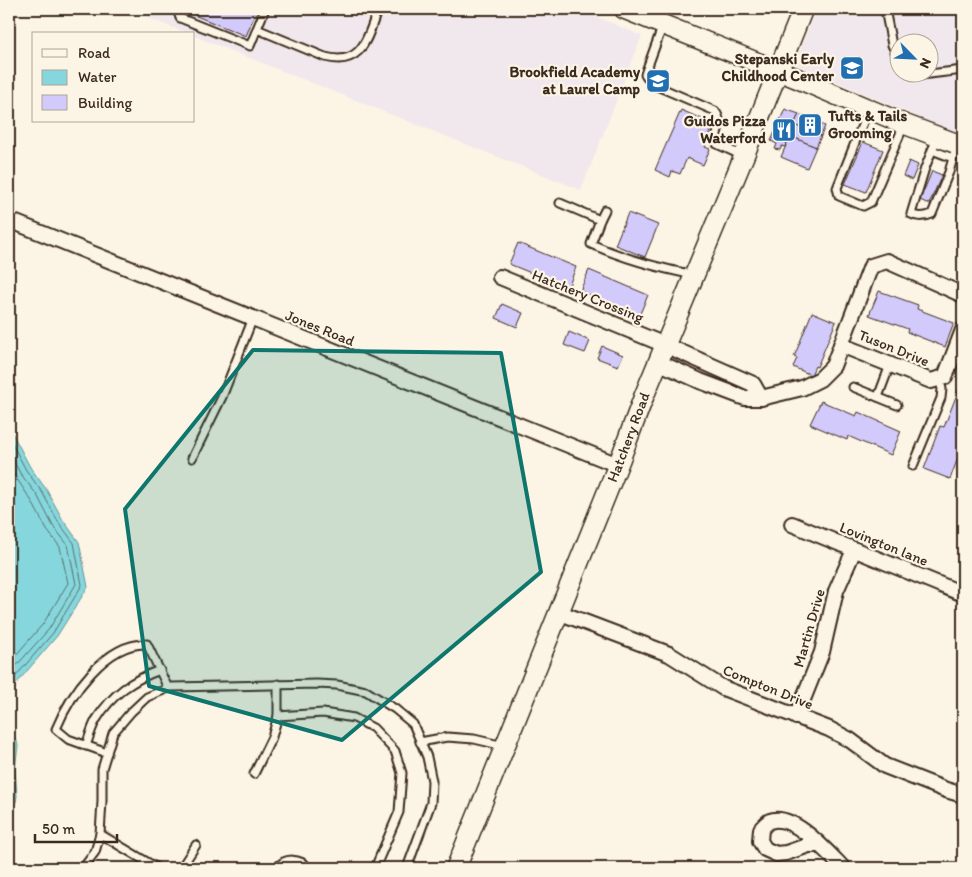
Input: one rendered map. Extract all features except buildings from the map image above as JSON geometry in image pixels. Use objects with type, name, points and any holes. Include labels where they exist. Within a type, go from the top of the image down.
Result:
[{"type":"street","points":[[624,9],[778,70],[904,124],[935,143],[958,149]]},
{"type":"street","name":"Hatchery Road","points":[[456,868],[662,353],[803,9]]},
{"type":"street","name":"Jones Road","points":[[9,220],[618,466]]},
{"type":"street","name":"Tuson Drive","points":[[662,353],[700,381],[745,398],[762,398],[802,388],[820,378],[833,366],[872,266],[887,261],[963,295]]},
{"type":"street","name":"Hatchery Crossing","points":[[500,277],[662,353]]},
{"type":"street","name":"Tuson Drive","points":[[841,345],[932,381],[945,377],[963,330]]},
{"type":"street","name":"Lovington lane","points":[[792,524],[963,594]]},
{"type":"street","name":"Martin Drive","points":[[796,717],[822,652],[836,591],[854,550]]},
{"type":"street","name":"Compton Drive","points":[[558,612],[669,654],[723,688],[850,740],[885,766],[963,795]]},
{"type":"street","points":[[820,845],[843,868]]},
{"type":"lane","points":[[177,9],[180,18],[250,46],[265,9]]},
{"type":"lane","points":[[257,29],[325,57],[336,60],[348,59],[358,53],[367,39],[378,9]]},
{"type":"lane","points":[[885,9],[890,35]]},
{"type":"lane","points":[[664,25],[645,74],[647,79],[652,84],[715,111],[720,122],[716,139],[717,144],[744,156]]},
{"type":"lane","points":[[940,73],[963,70]]},
{"type":"lane","points":[[868,110],[837,188],[839,196],[863,206],[871,202],[904,124]]},
{"type":"lane","points":[[935,143],[911,214],[914,216],[925,217],[932,214],[958,149]]},
{"type":"lane","points":[[560,203],[600,220]]},
{"type":"lane","points":[[605,210],[591,244],[645,265],[694,275]]},
{"type":"lane","points":[[192,458],[222,397],[253,318]]},
{"type":"lane","points":[[878,397],[890,365]]},
{"type":"lane","points":[[913,466],[940,398],[942,389],[939,378]]},
{"type":"lane","points":[[853,387],[898,405]]},
{"type":"lane","points":[[107,753],[68,739],[56,730],[62,714],[78,688],[102,664],[118,652],[137,644],[147,644],[168,688]]},
{"type":"lane","points":[[86,746],[96,721],[124,687],[142,676],[160,670]]},
{"type":"lane","points":[[254,774],[272,737],[278,716],[278,684]]},
{"type":"lane","points":[[83,868],[95,852],[100,834],[102,769],[113,733],[131,712],[147,697],[168,688],[278,684],[337,685],[366,692],[395,708],[413,724],[427,757],[432,781],[431,804],[407,868]]},
{"type":"lane","points":[[278,716],[323,713],[354,718],[373,728],[395,751],[402,773],[399,812],[375,868]]},
{"type":"lane","points":[[420,742],[447,737],[474,739],[505,746]]},
{"type":"lane","points":[[100,834],[157,868]]},
{"type":"lane","points":[[181,868],[196,845]]},
{"type":"lane","points":[[277,868],[288,860],[297,860],[309,868]]},
{"type":"highlighted area","points":[[253,350],[501,353],[541,572],[342,740],[149,686],[125,509]]},
{"type":"shaded area","points":[[126,9],[578,9],[642,36],[581,190],[195,36],[195,32],[184,32]]},
{"type":"shaded area","name":"Stepanski Early Childhood Center","points":[[816,9],[963,9],[963,136],[795,64]]},
{"type":"water","points":[[9,427],[30,467],[79,542],[88,587],[57,636],[9,692]]},
{"type":"water","points":[[9,731],[17,741],[18,746],[15,769],[17,796],[16,802],[12,807],[9,806]]},
{"type":"place","name":"Stepanski Early Childhood Center","points":[[852,68]]},
{"type":"place","name":"Brookfield Academy at Laurel Camp","points":[[658,81]]},
{"type":"place","name":"Tufts & Tails Grooming","points":[[810,125]]},
{"type":"place","name":"Guidos Pizza Waterford","points":[[784,130]]}]
